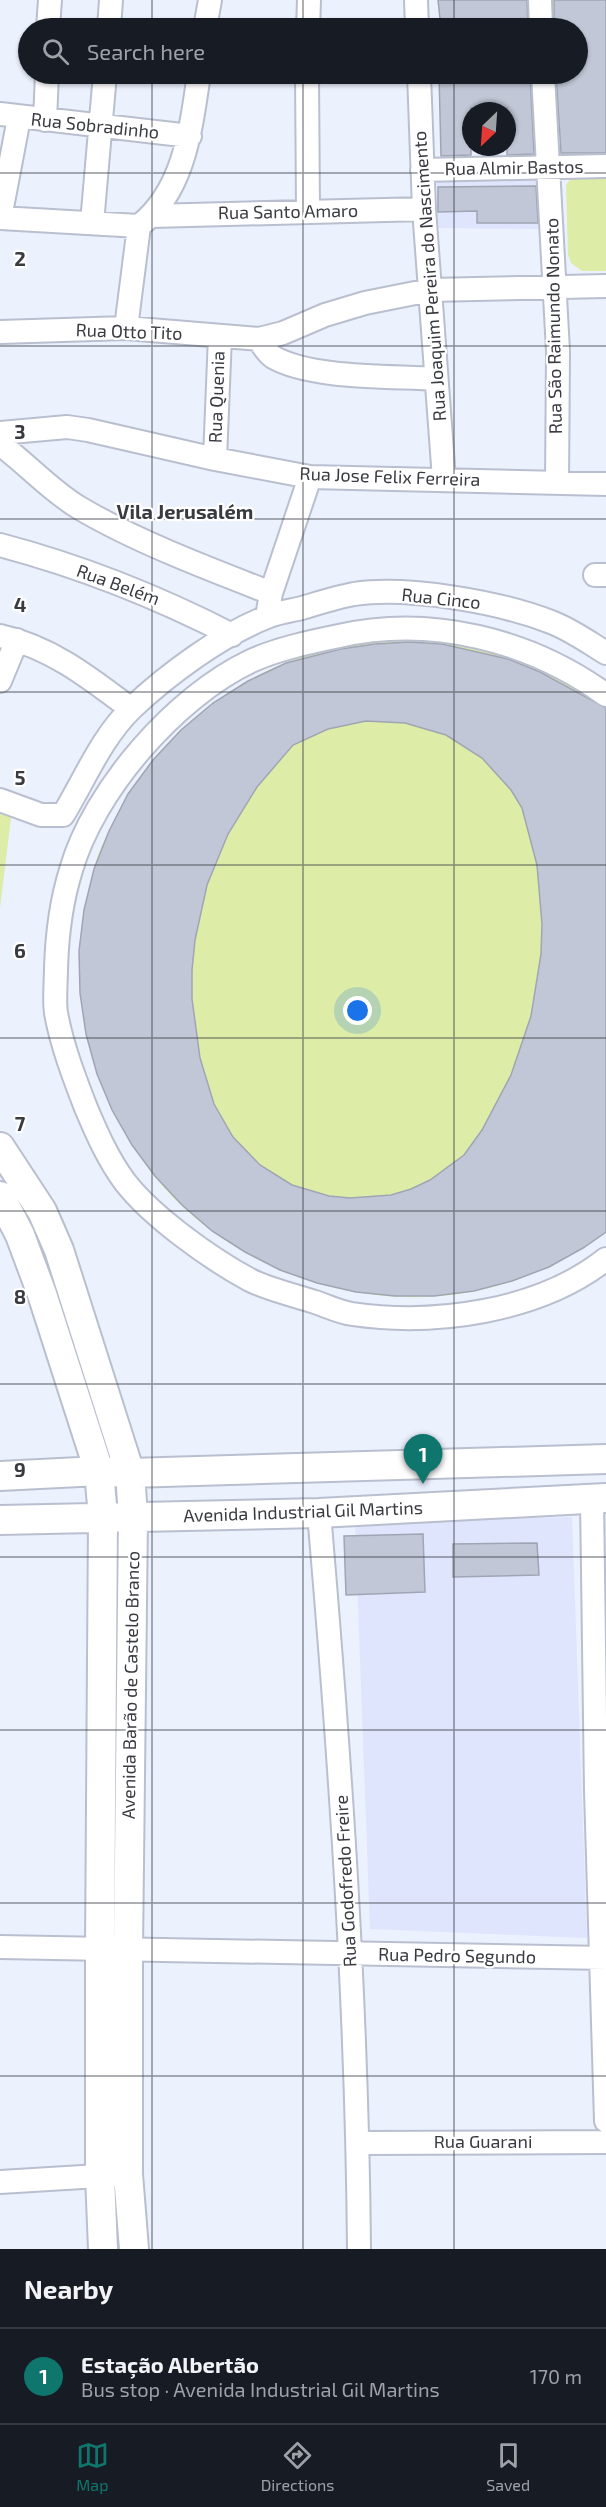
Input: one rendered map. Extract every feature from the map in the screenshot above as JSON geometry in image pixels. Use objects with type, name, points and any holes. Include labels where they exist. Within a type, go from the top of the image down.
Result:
[{"type":"main road","name":"Avenida Barão de Castelo Branco","points":[[0,1147],[42,1211],[59,1250],[130,1473],[133,1516],[128,2174],[134,2249]]},
{"type":"main road","name":"Avenida Barão de Castelo Branco","points":[[0,1196],[20,1236],[42,1294],[99,1471],[103,1517],[100,1949],[100,2176],[103,2249]]},
{"type":"main road","points":[[0,1476],[99,1471],[130,1473],[606,1459]]},
{"type":"main road","name":"Avenida Industrial Gil Martins","points":[[0,1520],[319,1513],[599,1498]]},
{"type":"street","points":[[49,18],[50,0]]},
{"type":"street","points":[[110,18],[111,0]]},
{"type":"street","points":[[207,18],[210,0]]},
{"type":"street","points":[[308,18],[309,0]]},
{"type":"street","points":[[416,0],[417,18]]},
{"type":"street","points":[[540,0],[541,18]]},
{"type":"street","points":[[45,120],[47,84]]},
{"type":"street","points":[[9,116],[0,218],[92,223],[104,84]]},
{"type":"street","points":[[126,328],[146,221],[176,174],[190,136],[198,84]]},
{"type":"street","points":[[307,84],[308,210]]},
{"type":"street","name":"Rua Joaquim Pereira do Nascimento","points":[[419,84],[424,209],[444,479]]},
{"type":"street","name":"Rua São Raimundo Nonato","points":[[544,84],[558,351],[557,483]]},
{"type":"street","name":"Rua Sobradinho","points":[[9,116],[190,136]]},
{"type":"street","name":"Rua Almir Bastos","points":[[422,170],[606,166]]},
{"type":"street","name":"Rua Santo Amaro","points":[[92,223],[308,210],[424,209]]},
{"type":"street","points":[[436,379],[313,370],[273,357],[266,351],[259,339],[283,333],[325,315],[365,303],[430,290],[606,286]]},
{"type":"street","name":"Rua Otto Tito","points":[[0,332],[126,328],[259,339]]},
{"type":"street","name":"Rua Quenia","points":[[215,459],[220,336]]},
{"type":"street","name":"Rua Jose Felix Ferreira","points":[[0,433],[44,428],[77,428],[215,459],[310,477],[606,484]]},
{"type":"street","points":[[0,444],[59,493],[93,515],[208,568],[271,593]]},
{"type":"street","points":[[267,617],[271,593],[310,477]]},
{"type":"street","name":"Rua Belém","points":[[0,545],[132,589],[175,606],[232,635]]},
{"type":"street","name":"Rua Cinco","points":[[0,800],[41,815],[63,815],[90,765],[130,709],[196,658],[232,635],[267,617],[356,594],[451,597],[487,603],[554,623],[606,653]]},
{"type":"street","points":[[606,695],[592,685],[525,651],[493,640],[453,632],[412,628],[354,632],[294,647],[251,661],[198,694],[175,714],[146,743],[102,800],[71,868],[57,933],[56,1010],[73,1075],[100,1143],[126,1183],[175,1231],[252,1281],[348,1313],[425,1319],[496,1308],[558,1289],[606,1259]]},
{"type":"street","points":[[0,681],[9,638],[69,664],[130,709]]},
{"type":"street","points":[[599,1498],[606,2121]]},
{"type":"street","name":"Rua Godofredo Freire","points":[[319,1513],[337,1728],[350,1954],[359,2143],[359,2249]]},
{"type":"street","name":"Rua Pedro Segundo","points":[[0,1947],[604,1958]]},
{"type":"street","name":"Rua Guarani","points":[[359,2143],[606,2142]]},
{"type":"street","points":[[0,2182],[128,2174]]},
{"type":"shaded area","points":[[437,175],[540,176],[540,229],[437,228]]},
{"type":"shaded area","points":[[572,1517],[587,1938],[370,1929],[355,1523]]},
{"type":"green space","points":[[606,172],[606,271],[582,271],[571,263],[568,255],[566,185],[575,173]]},
{"type":"green space","points":[[408,640],[486,651],[537,666],[584,690],[606,706],[606,1232],[561,1260],[513,1281],[465,1293],[416,1297],[366,1294],[318,1283],[271,1266],[228,1242],[188,1212],[154,1176],[112,1110],[100,943],[94,898],[95,864],[121,808],[138,780],[158,754],[182,729],[207,708],[235,688],[295,659],[347,646]]},
{"type":"green space","points":[[0,808],[12,810],[0,908]]},
{"type":"building","points":[[438,0],[527,0],[528,18],[440,18]]},
{"type":"building","points":[[554,0],[606,0],[606,153],[561,153],[557,84],[588,84],[588,18],[554,18]]},
{"type":"building","points":[[439,84],[530,84],[534,154],[516,155],[516,102],[462,102],[462,155],[441,156]]},
{"type":"building","points":[[536,186],[538,223],[477,223],[477,211],[438,212],[438,187]]},
{"type":"building","points":[[409,642],[442,644],[508,659],[540,672],[606,708],[606,1232],[549,1267],[512,1281],[474,1291],[434,1296],[395,1296],[356,1292],[317,1283],[280,1270],[212,1231],[182,1205],[155,1176],[132,1145],[112,1110],[97,1074],[86,1034],[80,993],[79,951],[84,910],[94,869],[109,831],[128,794],[153,760],[181,730],[213,703],[248,681],[286,663],[341,649]],"holes":[[[366,721],[405,723],[446,735],[482,758],[511,790],[522,808],[537,865],[542,924],[541,954],[531,1016],[511,1075],[482,1130],[464,1155],[430,1180],[411,1189],[391,1195],[350,1198],[329,1196],[292,1185],[260,1165],[233,1137],[214,1104],[200,1058],[192,999],[195,940],[207,885],[228,834],[257,787],[293,745],[328,729]]]},
{"type":"building","points":[[423,1534],[425,1592],[346,1595],[344,1536]]},
{"type":"building","points":[[537,1543],[539,1575],[453,1577],[453,1544]]},
{"type":"place","name":"Estação Albertão","points":[[423,1484]]},
{"type":"district","name":"Vila Jerusalém","points":[[185,512]]}]
